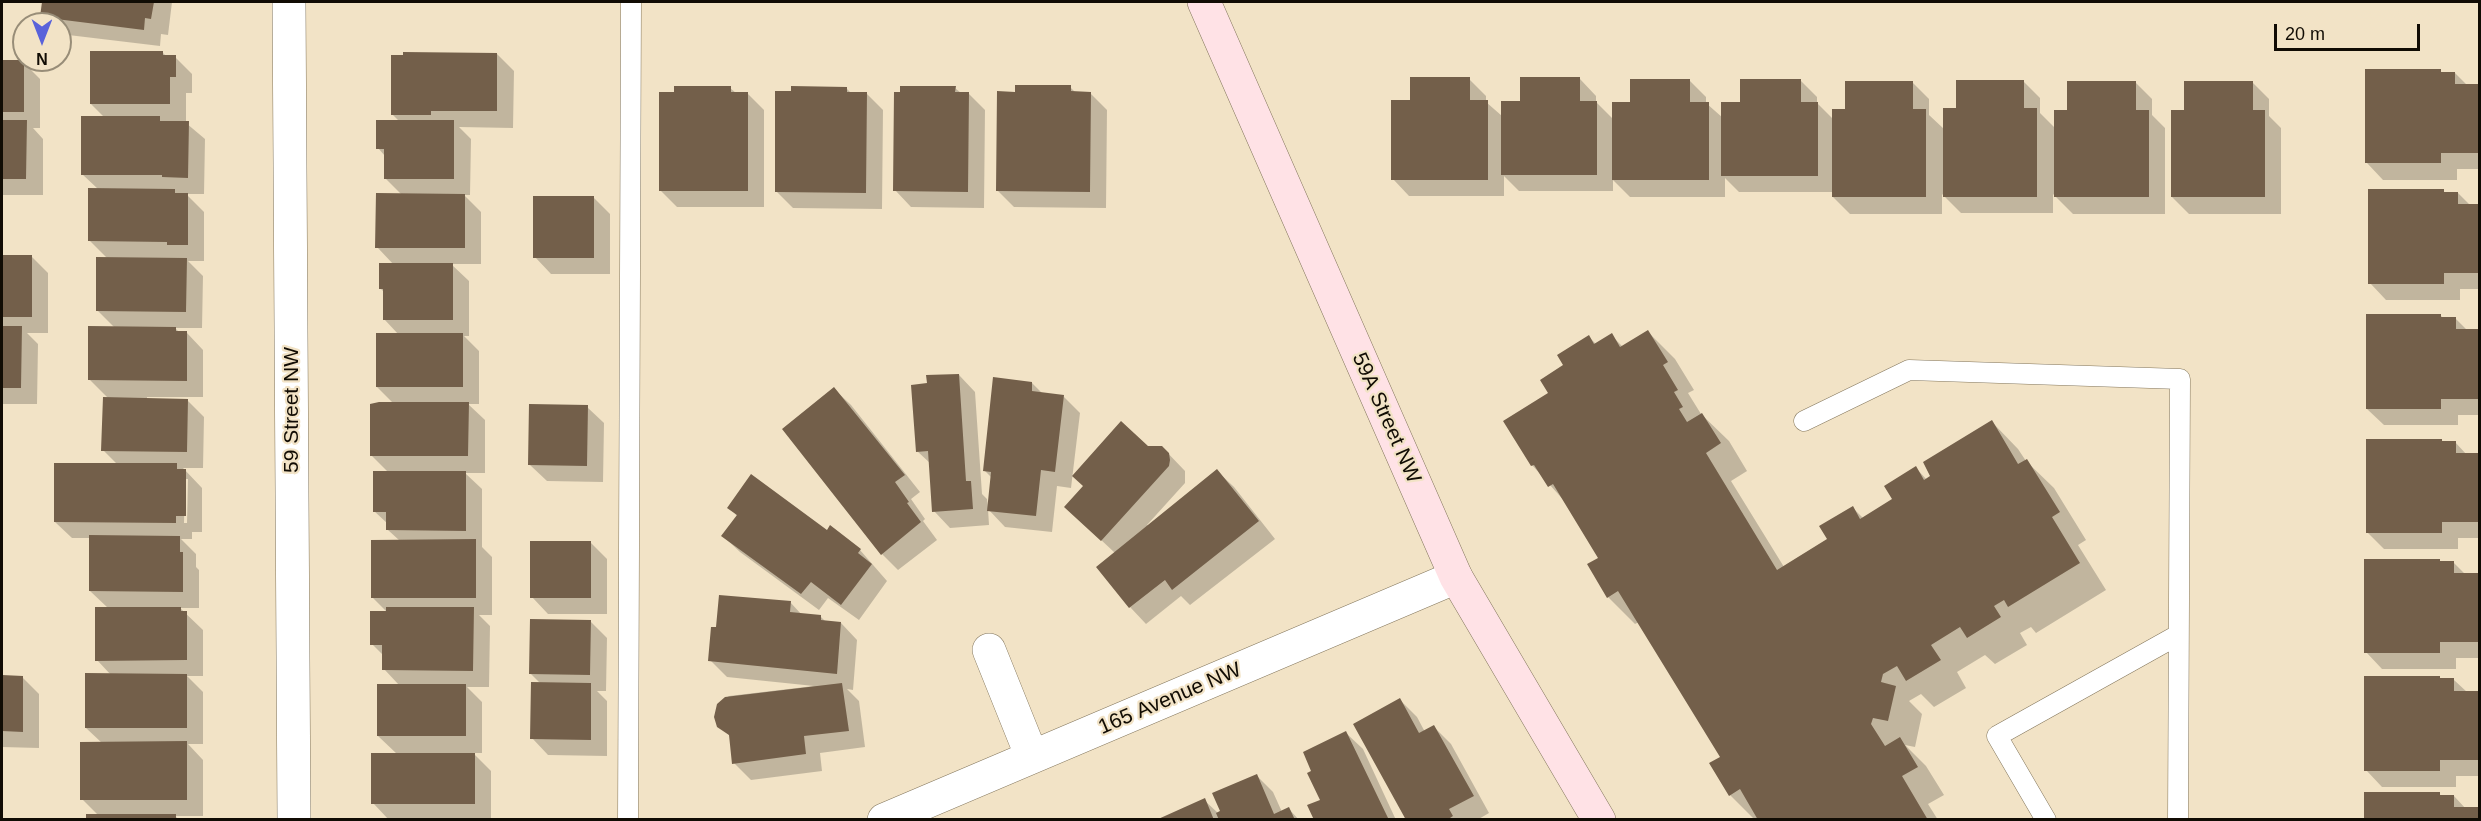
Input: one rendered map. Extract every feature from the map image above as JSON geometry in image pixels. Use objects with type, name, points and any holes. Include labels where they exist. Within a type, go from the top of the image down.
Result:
[{"type":"street","name":"59 Street NW","points":[[289,2],[294,819]]},
{"type":"street","name":"59A Street NW","points":[[1204,2],[1456,577],[1599,819]]},
{"type":"street","name":"165 Avenue NW","points":[[884,819],[1456,577]]},
{"type":"street","points":[[989,650],[1032,757]]},
{"type":"lane","points":[[628,819],[631,2]]},
{"type":"lane","points":[[1804,422],[1909,370],[2180,379],[2178,819]]},
{"type":"lane","points":[[2046,819],[1996,736],[2178,635]]},
{"type":"building","points":[[42,2],[154,2],[151,19],[145,18],[144,30],[72,21],[72,12],[41,12]]},
{"type":"building","points":[[90,51],[163,51],[163,55],[176,55],[176,77],[170,77],[170,104],[90,104]]},
{"type":"building","points":[[403,52],[497,53],[497,111],[431,111],[431,115],[391,115],[391,55],[403,55]]},
{"type":"building","points":[[2,60],[12,60],[12,72],[24,72],[24,112],[2,112]]},
{"type":"building","points":[[2365,69],[2441,69],[2441,72],[2455,72],[2455,84],[2480,84],[2480,153],[2441,153],[2441,163],[2365,163]]},
{"type":"building","points":[[1410,77],[1470,77],[1470,100],[1488,100],[1488,180],[1391,180],[1391,100],[1410,100]]},
{"type":"building","points":[[1520,77],[1580,77],[1580,101],[1597,101],[1597,175],[1501,175],[1501,101],[1520,101]]},
{"type":"building","points":[[1630,79],[1690,79],[1690,102],[1709,102],[1709,180],[1612,180],[1612,102],[1630,102]]},
{"type":"building","points":[[1740,79],[1801,79],[1801,102],[1818,102],[1818,176],[1721,176],[1721,102],[1740,102]]},
{"type":"building","points":[[1956,80],[2024,80],[2024,108],[2037,108],[2037,197],[1943,197],[1943,108],[1956,108]]},
{"type":"building","points":[[1845,81],[1913,81],[1913,109],[1926,109],[1926,197],[1832,197],[1832,109],[1845,109]]},
{"type":"building","points":[[2067,81],[2136,81],[2136,110],[2149,110],[2149,197],[2054,197],[2054,110],[2067,110]]},
{"type":"building","points":[[2184,81],[2253,81],[2253,110],[2265,110],[2265,197],[2171,197],[2171,110],[2184,110]]},
{"type":"building","points":[[1015,85],[1071,85],[1071,91],[1091,92],[1090,192],[996,191],[997,91],[1015,92]]},
{"type":"building","points":[[674,86],[731,86],[731,92],[748,92],[748,191],[659,191],[659,92],[674,92]]},
{"type":"building","points":[[791,86],[847,87],[847,92],[867,92],[866,193],[775,192],[775,91],[791,91]]},
{"type":"building","points":[[900,86],[956,86],[955,92],[969,92],[968,192],[893,191],[894,92],[900,92]]},
{"type":"building","points":[[81,116],[160,116],[160,121],[189,121],[188,178],[162,177],[162,175],[81,175]]},
{"type":"building","points":[[2,120],[27,120],[26,179],[2,179]]},
{"type":"building","points":[[376,120],[454,120],[454,179],[384,179],[384,149],[376,149]]},
{"type":"building","points":[[88,188],[175,189],[175,193],[188,193],[188,245],[167,245],[167,242],[88,241]]},
{"type":"building","points":[[2368,189],[2444,189],[2444,192],[2458,192],[2458,204],[2480,204],[2480,273],[2444,273],[2444,284],[2368,284]]},
{"type":"building","points":[[376,193],[465,194],[465,248],[375,248]]},
{"type":"building","points":[[533,196],[594,196],[594,258],[533,258]]},
{"type":"building","points":[[2,255],[32,255],[32,317],[2,317]]},
{"type":"building","points":[[96,257],[187,258],[186,312],[96,311]]},
{"type":"building","points":[[379,263],[453,263],[453,320],[383,320],[383,289],[379,289]]},
{"type":"building","points":[[2366,314],[2441,314],[2441,317],[2456,317],[2456,329],[2480,329],[2480,399],[2441,399],[2441,409],[2366,409]]},
{"type":"building","points":[[2,326],[22,326],[21,388],[2,388]]},
{"type":"building","points":[[88,326],[176,327],[176,331],[187,331],[187,381],[88,380]]},
{"type":"building","points":[[1648,330],[1668,362],[1663,365],[1678,390],[1674,392],[1683,407],[1679,409],[1687,422],[1702,413],[1721,443],[1706,453],[1777,570],[1827,539],[1819,526],[1853,506],[1860,519],[1892,499],[1884,486],[1916,466],[1924,480],[1930,476],[1923,462],[1992,420],[2018,464],[2027,459],[2060,512],[2052,517],[2080,563],[2008,607],[2004,600],[1994,606],[2001,617],[1967,638],[1960,627],[1931,645],[1941,660],[1906,681],[1897,666],[1883,674],[1881,682],[1896,686],[1888,721],[1873,718],[1871,724],[1885,746],[1900,737],[1918,767],[1902,776],[1928,820],[1758,820],[1740,789],[1729,796],[1709,763],[1720,757],[1618,591],[1607,598],[1587,564],[1598,558],[1553,484],[1548,487],[1534,465],[1531,466],[1503,421],[1548,393],[1540,380],[1563,365],[1557,355],[1589,335],[1594,344],[1612,333],[1620,347]]},
{"type":"building","points":[[376,333],[463,333],[463,387],[376,387]]},
{"type":"building","points":[[959,374],[966,481],[971,481],[973,509],[932,512],[928,451],[916,452],[911,385],[927,383],[926,375]]},
{"type":"building","points":[[993,377],[1032,382],[1032,391],[1064,395],[1055,472],[1041,470],[1036,516],[987,511],[991,472],[983,471]]},
{"type":"building","points":[[834,387],[905,475],[895,482],[921,522],[881,555],[782,429]]},
{"type":"building","points":[[103,397],[188,399],[187,452],[101,451]]},
{"type":"building","points":[[379,402],[469,402],[468,456],[370,456],[370,404]]},
{"type":"building","points":[[529,404],[588,405],[587,466],[528,465]]},
{"type":"building","points":[[1121,421],[1148,446],[1162,446],[1169,453],[1169,466],[1101,541],[1064,507],[1083,486],[1072,476]]},
{"type":"building","points":[[2366,439],[2442,439],[2442,441],[2456,441],[2456,453],[2480,453],[2480,522],[2442,522],[2442,533],[2366,533]]},
{"type":"building","points":[[54,463],[177,463],[177,469],[186,469],[186,516],[176,516],[176,523],[54,522]]},
{"type":"building","points":[[1217,469],[1259,521],[1172,590],[1165,580],[1129,608],[1096,567]]},
{"type":"building","points":[[373,471],[466,471],[466,531],[386,530],[386,512],[373,512]]},
{"type":"building","points":[[751,474],[827,530],[830,525],[861,549],[858,553],[872,564],[841,605],[811,582],[801,594],[721,536],[737,515],[727,508]]},
{"type":"building","points":[[89,535],[180,536],[180,552],[183,552],[183,592],[89,591]]},
{"type":"building","points":[[476,539],[476,598],[371,598],[371,540]]},
{"type":"building","points":[[530,541],[591,541],[591,598],[530,598]]},
{"type":"building","points":[[2364,559],[2440,559],[2440,561],[2454,561],[2454,573],[2480,573],[2480,642],[2440,642],[2440,653],[2364,653]]},
{"type":"building","points":[[719,595],[791,601],[790,612],[821,615],[821,620],[841,622],[837,674],[708,661],[711,627],[716,627]]},
{"type":"building","points":[[95,607],[181,607],[181,611],[187,611],[187,660],[95,661]]},
{"type":"building","points":[[386,607],[474,607],[473,671],[382,670],[382,645],[370,645],[370,611],[386,611]]},
{"type":"building","points":[[530,619],[591,620],[590,675],[529,674]]},
{"type":"building","points":[[85,673],[187,674],[187,728],[85,728]]},
{"type":"building","points":[[2,675],[23,676],[23,732],[2,731]]},
{"type":"building","points":[[2364,676],[2440,676],[2440,678],[2454,678],[2454,691],[2480,691],[2480,760],[2440,760],[2440,771],[2364,771]]},
{"type":"building","points":[[531,682],[591,683],[591,740],[530,739]]},
{"type":"building","points":[[842,683],[849,731],[804,736],[806,754],[732,764],[729,735],[717,727],[714,717],[717,704],[725,697]]},
{"type":"building","points":[[377,684],[466,684],[466,736],[377,736]]},
{"type":"building","points":[[1400,698],[1419,733],[1434,725],[1474,796],[1449,809],[1453,816],[1447,820],[1406,820],[1353,724]]},
{"type":"building","points":[[1346,731],[1389,820],[1314,820],[1307,805],[1320,800],[1307,773],[1311,771],[1303,752]]},
{"type":"building","points":[[187,741],[187,800],[80,800],[80,742]]},
{"type":"building","points":[[371,753],[475,753],[475,804],[371,804]]},
{"type":"building","points":[[1257,774],[1274,814],[1289,807],[1295,820],[1219,820],[1216,813],[1220,811],[1212,793]]},
{"type":"building","points":[[2364,792],[2440,792],[2440,795],[2454,795],[2454,807],[2480,807],[2480,820],[2364,820]]},
{"type":"building","points":[[1205,798],[1214,820],[1156,820]]},
{"type":"building","points":[[86,814],[176,814],[176,820],[86,820]]}]
